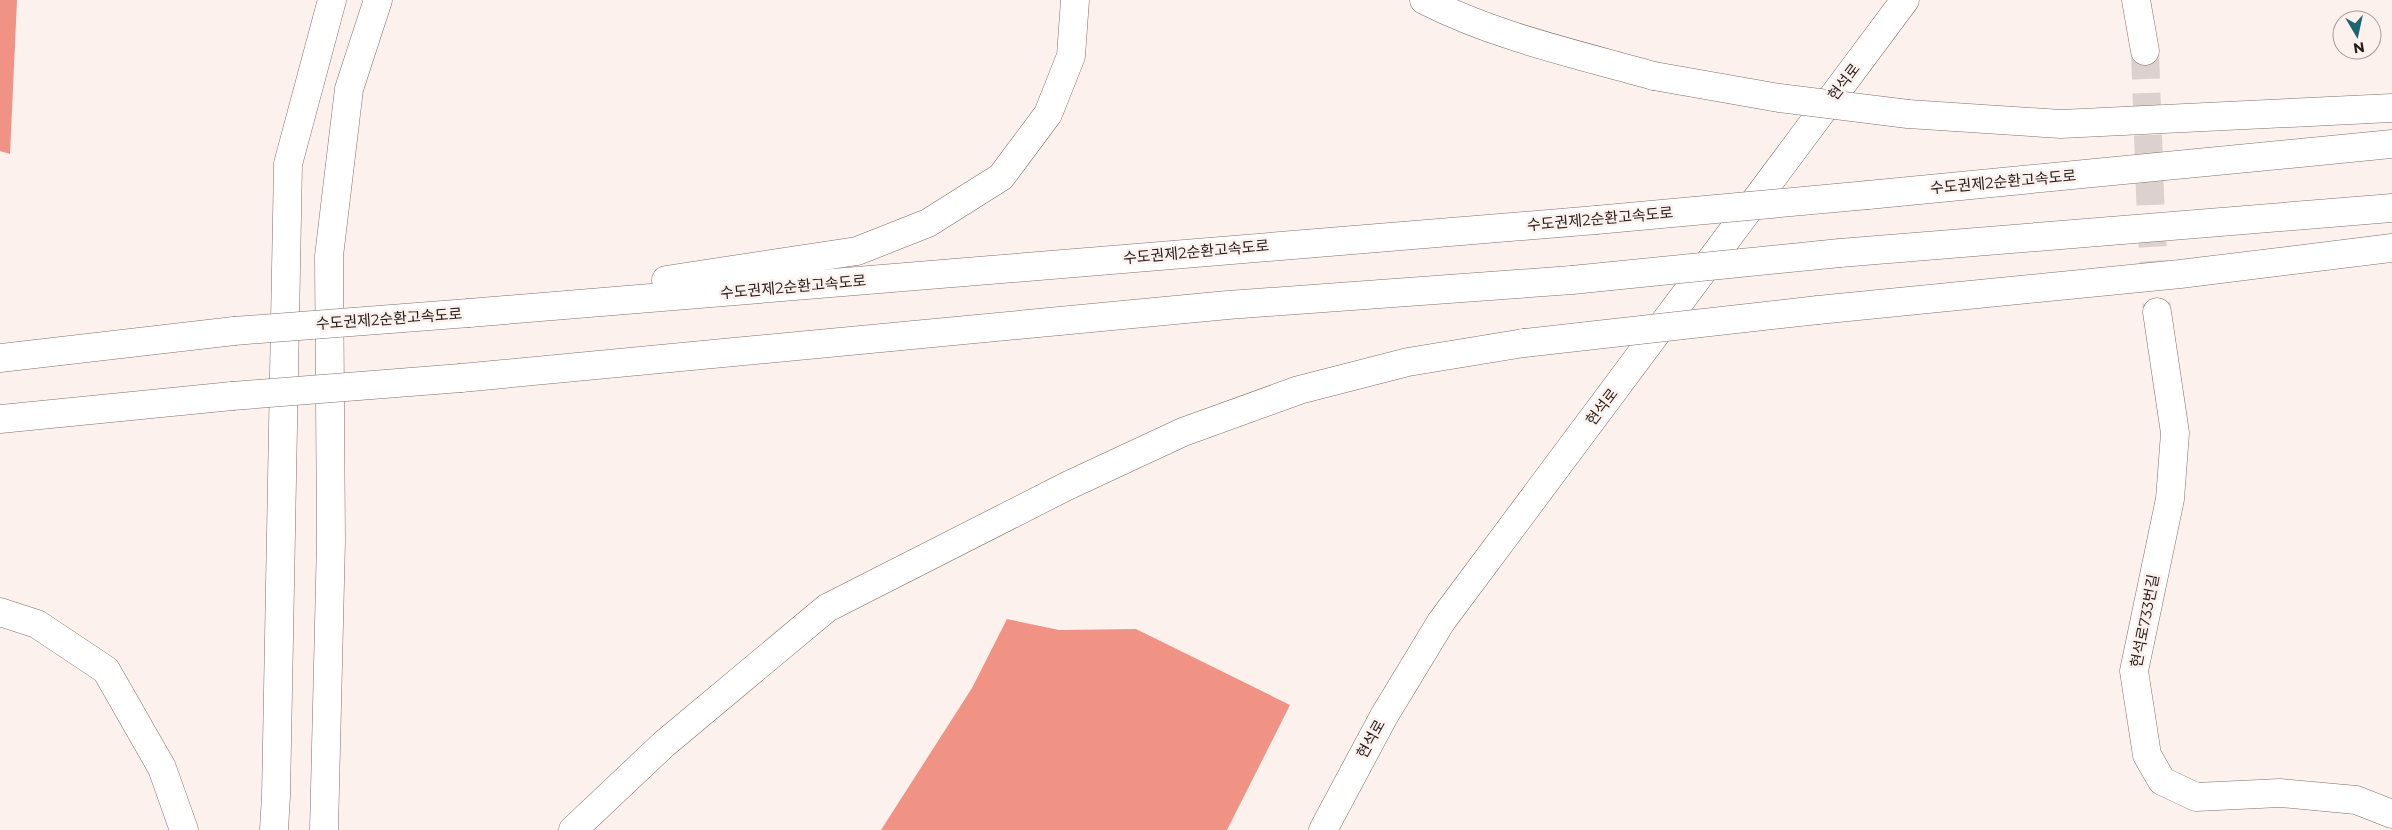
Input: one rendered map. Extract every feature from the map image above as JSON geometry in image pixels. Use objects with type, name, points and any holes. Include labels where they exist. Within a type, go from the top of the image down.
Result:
[{"type":"main road","points":[[274,830],[288,164],[332,0]]},
{"type":"main road","points":[[324,830],[331,541],[329,256],[349,89],[378,0]]},
{"type":"main road","points":[[469,313],[546,298],[857,251],[928,223],[1001,176],[1048,114],[1071,56],[1075,0]]},
{"type":"main road","points":[[1424,0],[1449,12],[1529,42],[1654,76],[1779,98],[1908,114],[2060,124],[2392,108]]},
{"type":"main road","name":"현석로","points":[[1324,830],[1384,716],[1441,622],[1905,0]]},
{"type":"main road","points":[[2136,0],[2145,52]]},
{"type":"main road","name":"수도권제2순환고속도로","points":[[0,358],[234,331],[1596,220],[2392,144]]},
{"type":"main road","points":[[0,419],[232,396],[461,378],[1228,305],[1572,280],[1840,253],[2392,208]]},
{"type":"main road","points":[[573,830],[664,744],[827,608],[1040,499],[1183,432],[1299,390],[1408,362],[1524,343],[1818,310],[2180,274],[2392,248]]},
{"type":"main road","name":"현석로733번길","points":[[2157,312],[2162,334],[2175,433],[2170,499],[2134,671],[2147,755],[2162,781],[2196,796],[2280,793],[2356,800],[2392,814]]},
{"type":"main road","points":[[0,612],[37,624],[106,670],[162,768],[184,830]]},
{"type":"shaded area","points":[[0,0],[17,0],[10,154],[0,151]]},
{"type":"shaded area","points":[[1007,619],[1059,630],[1136,629],[1290,705],[1227,830],[881,830],[972,688]]},
{"type":"tunnel","points":[[2145,51],[2151,221],[2157,312]]}]
